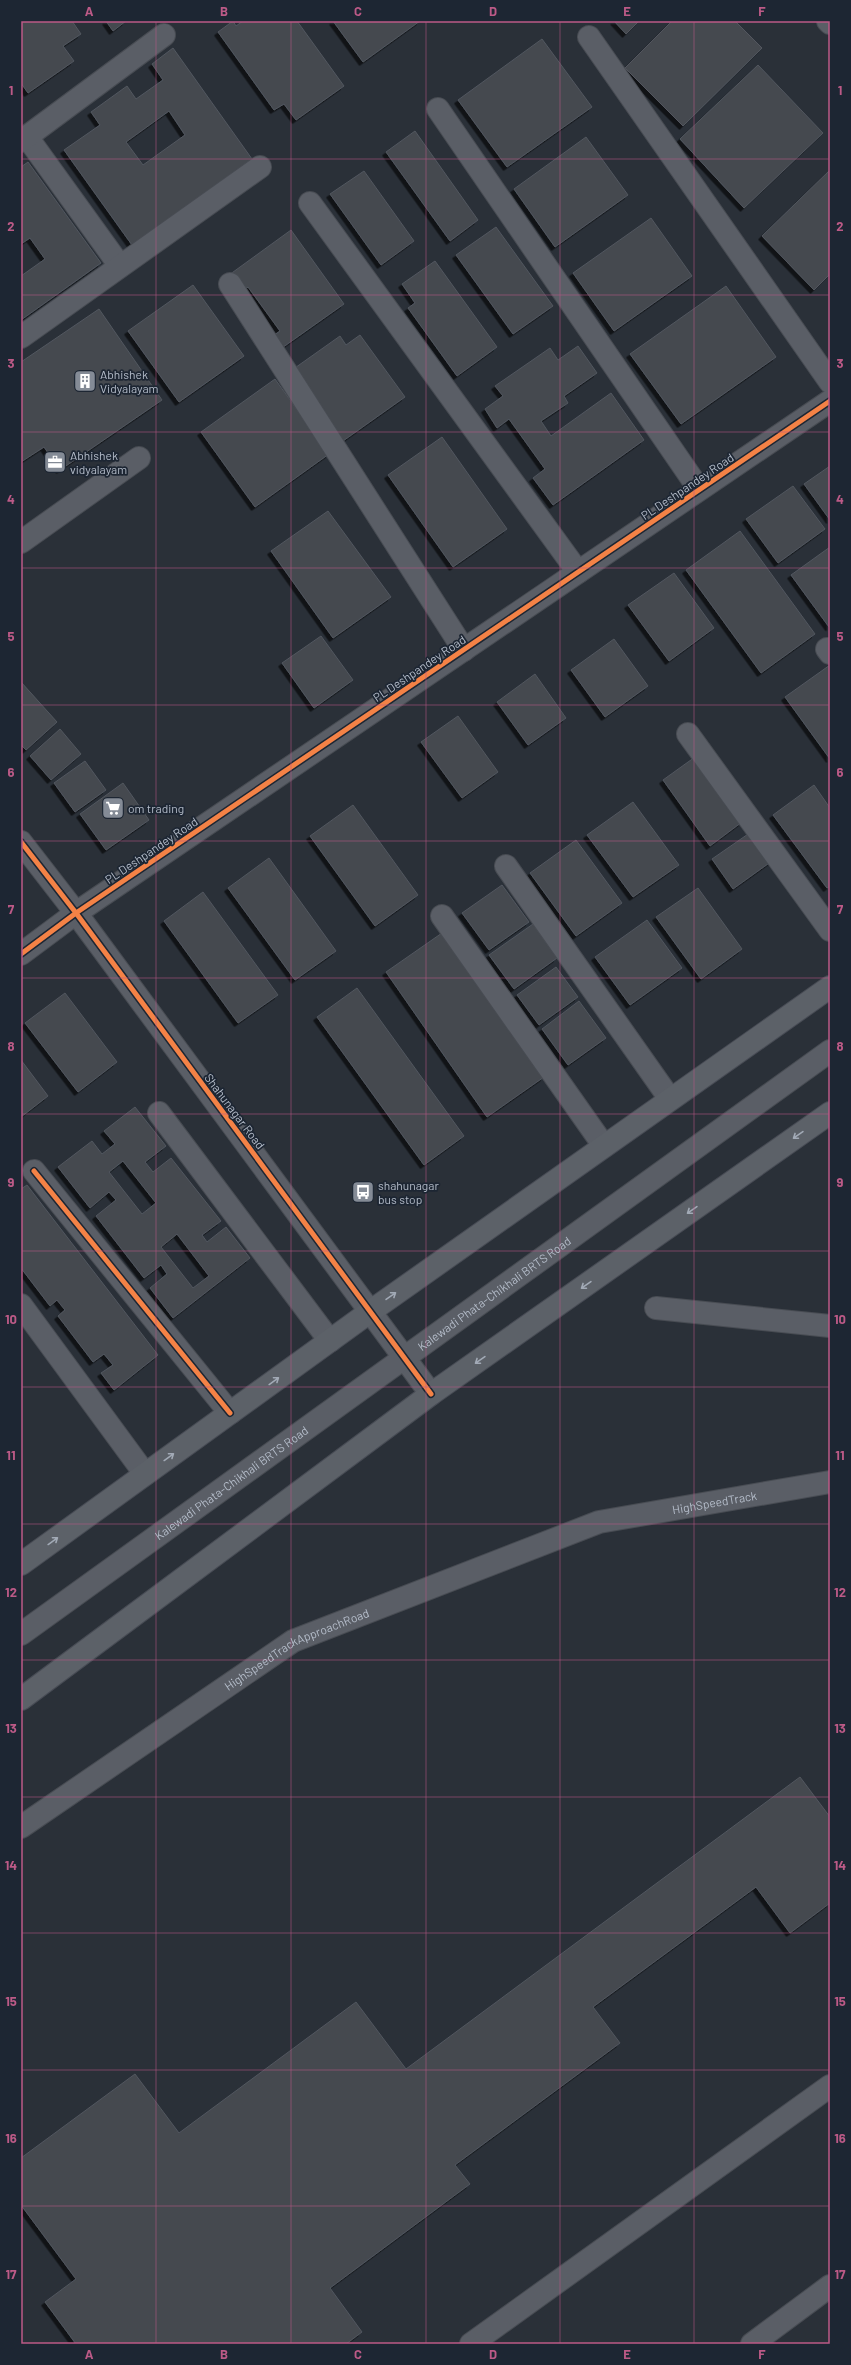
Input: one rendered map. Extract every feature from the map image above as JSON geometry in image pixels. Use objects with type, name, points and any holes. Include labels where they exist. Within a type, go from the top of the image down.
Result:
[{"type":"main road","points":[[21,1564],[371,1311],[830,986]]},
{"type":"main road","points":[[21,1698],[431,1394],[830,1113]]},
{"type":"street","points":[[120,266],[24,139],[164,35]]},
{"type":"street","points":[[589,37],[830,382]]},
{"type":"street","points":[[438,109],[699,489]]},
{"type":"street","points":[[21,336],[260,167]]},
{"type":"street","points":[[310,203],[578,572]]},
{"type":"street","points":[[230,284],[464,650]]},
{"type":"street","name":"PL Deshpandey Road","points":[[21,954],[76,913],[830,401]]},
{"type":"street","points":[[21,542],[138,458]]},
{"type":"street","points":[[688,734],[830,930]]},
{"type":"street","name":"Shahunagar Road","points":[[21,842],[76,913],[431,1394]]},
{"type":"street","points":[[506,866],[670,1099]]},
{"type":"street","points":[[442,916],[604,1146]]},
{"type":"street","name":"Kalewadi Phata-Chikhali BRTS Road","points":[[21,1634],[830,1051]]},
{"type":"street","points":[[158,1113],[330,1341]]},
{"type":"street","points":[[34,1171],[230,1413]]},
{"type":"street","points":[[21,1305],[145,1474]]},
{"type":"street","points":[[656,1308],[830,1326]]},
{"type":"street","name":"HighSpeedTrack","points":[[599,1522],[830,1482]]},
{"type":"street","name":"HighSpeedTrackApproachRoad","points":[[21,1827],[293,1641],[599,1522]]},
{"type":"street","points":[[471,2344],[830,2086]]},
{"type":"street","points":[[752,2344],[830,2286]]},
{"type":"building","points":[[21,21],[72,21],[81,34],[63,46],[74,61],[28,93],[21,83]]},
{"type":"building","points":[[106,21],[126,21],[113,31]]},
{"type":"building","points":[[233,21],[236,26],[243,21],[297,21],[344,86],[296,120],[284,104],[274,110],[218,32]]},
{"type":"building","points":[[333,21],[420,21],[363,62]]},
{"type":"building","points":[[614,21],[639,21],[626,34]]},
{"type":"building","points":[[672,21],[735,21],[762,48],[683,126],[625,68]]},
{"type":"building","points":[[542,39],[592,107],[507,167],[458,100]]},
{"type":"building","points":[[173,48],[252,159],[132,245],[64,150],[100,125],[91,112],[127,86],[136,99],[163,80],[152,64]],"holes":[[[169,111],[185,135],[143,165],[126,142]]]},
{"type":"building","points":[[758,65],[823,133],[744,208],[680,139]]},
{"type":"building","points":[[415,131],[478,220],[450,241],[386,152]]},
{"type":"building","points":[[586,137],[628,195],[555,247],[514,189]]},
{"type":"building","points":[[28,162],[101,263],[21,320],[21,276],[45,259],[30,238],[21,244],[21,167]]},
{"type":"building","points":[[830,170],[830,274],[814,290],[762,236]]},
{"type":"building","points":[[364,171],[414,241],[381,265],[330,194]]},
{"type":"building","points":[[651,218],[692,276],[614,331],[573,273]]},
{"type":"building","points":[[496,227],[553,306],[513,334],[456,255]]},
{"type":"building","points":[[291,230],[344,304],[279,350],[270,338],[280,331],[248,287],[242,292],[229,275]]},
{"type":"building","points":[[435,261],[497,347],[457,376],[408,308],[415,303],[402,284]]},
{"type":"building","points":[[193,285],[244,356],[179,402],[128,331]]},
{"type":"building","points":[[726,286],[776,357],[681,424],[630,354]]},
{"type":"building","name":"Abhishek Vidyalayam","points":[[99,309],[162,400],[60,470],[44,447],[21,462],[21,362]]},
{"type":"building","points":[[360,335],[405,397],[343,441],[292,370],[340,336],[346,345]]},
{"type":"building","points":[[578,346],[597,373],[564,396],[568,403],[541,421],[551,436],[611,393],[644,440],[553,505],[533,478],[545,469],[509,419],[497,428],[485,409],[503,396],[495,386],[550,348],[558,360]]},
{"type":"building","points":[[275,379],[329,454],[255,507],[201,432]]},
{"type":"building","points":[[442,437],[507,529],[453,567],[388,475]]},
{"type":"building","points":[[830,466],[830,520],[804,484]]},
{"type":"building","points":[[793,486],[825,529],[778,563],[746,519]]},
{"type":"building","points":[[328,511],[391,597],[333,638],[271,551]]},
{"type":"building","points":[[740,531],[815,634],[761,673],[686,570]]},
{"type":"building","points":[[830,547],[830,627],[829,627],[791,575]]},
{"type":"building","points":[[674,573],[714,628],[669,661],[628,605]]},
{"type":"building","points":[[321,636],[353,680],[314,708],[282,663]]},
{"type":"building","points":[[614,639],[648,686],[605,717],[571,670]]},
{"type":"building","points":[[830,665],[830,759],[785,697]]},
{"type":"building","points":[[535,674],[566,718],[528,745],[497,702]]},
{"type":"building","points":[[21,682],[57,722],[26,750],[21,745]]},
{"type":"building","points":[[458,716],[498,772],[462,798],[421,742]]},
{"type":"building","points":[[60,729],[81,754],[51,780],[30,756]]},
{"type":"building","points":[[695,757],[742,822],[710,846],[663,780]]},
{"type":"building","points":[[85,761],[106,790],[75,812],[54,783]]},
{"type":"building","points":[[123,783],[149,820],[106,850],[80,814]]},
{"type":"building","points":[[814,785],[830,808],[830,886],[827,888],[773,815]]},
{"type":"building","points":[[633,802],[679,865],[633,897],[587,835]]},
{"type":"building","points":[[353,805],[418,895],[375,926],[310,836]]},
{"type":"building","points":[[751,832],[772,861],[733,889],[712,859]]},
{"type":"building","points":[[576,840],[622,903],[576,936],[530,873]]},
{"type":"building","points":[[269,858],[336,951],[295,980],[228,888]]},
{"type":"building","points":[[502,885],[529,922],[489,950],[462,913]]},
{"type":"building","points":[[698,888],[742,949],[701,979],[656,917]]},
{"type":"building","points":[[203,892],[278,995],[238,1023],[164,921]]},
{"type":"building","points":[[647,920],[682,968],[630,1005],[595,957]]},
{"type":"building","points":[[533,924],[557,958],[514,989],[489,955]]},
{"type":"building","points":[[442,933],[544,1077],[487,1117],[386,972]]},
{"type":"building","points":[[556,967],[578,997],[539,1025],[517,995]]},
{"type":"building","points":[[357,988],[464,1136],[424,1165],[317,1017]]},
{"type":"building","points":[[65,993],[117,1062],[78,1092],[25,1023]]},
{"type":"building","points":[[579,1001],[606,1038],[568,1065],[542,1029]]},
{"type":"building","points":[[21,1060],[48,1096],[21,1117]]},
{"type":"building","points":[[135,1107],[166,1146],[145,1162],[153,1172],[171,1158],[221,1221],[202,1235],[207,1242],[226,1227],[250,1258],[173,1318],[150,1288],[167,1274],[161,1265],[144,1278],[96,1216],[116,1200],[109,1192],[90,1208],[58,1167],[92,1141],[102,1154],[115,1144],[104,1131]],"holes":[[[123,1161],[156,1203],[142,1214],[109,1172]],[[177,1234],[209,1276],[193,1288],[161,1247]]]},
{"type":"building","points":[[27,1185],[158,1355],[114,1390],[101,1373],[113,1365],[104,1354],[93,1362],[58,1316],[65,1310],[57,1300],[50,1306],[21,1268],[21,1189]]},
{"type":"building","points":[[800,1777],[830,1817],[830,1903],[790,1933],[756,1887],[593,2007],[620,2043],[455,2165],[470,2184],[330,2288],[362,2332],[346,2344],[76,2344],[45,2302],[76,2279],[21,2205],[21,2158],[135,2074],[179,2133],[356,2002],[406,2069]]},
{"type":"cycle path","points":[[21,954],[76,913],[830,401]]},
{"type":"cycle path","points":[[21,842],[76,913],[431,1394]]},
{"type":"cycle path","points":[[34,1171],[230,1413]]},
{"type":"place","name":"Abhishek Vidyalayam","points":[[85,381]]},
{"type":"place","name":"Abhishek vidyalayam","points":[[55,462]]},
{"type":"place","name":"om trading","points":[[113,808]]},
{"type":"place","name":"shahunagar bus stop","points":[[363,1192]]}]
